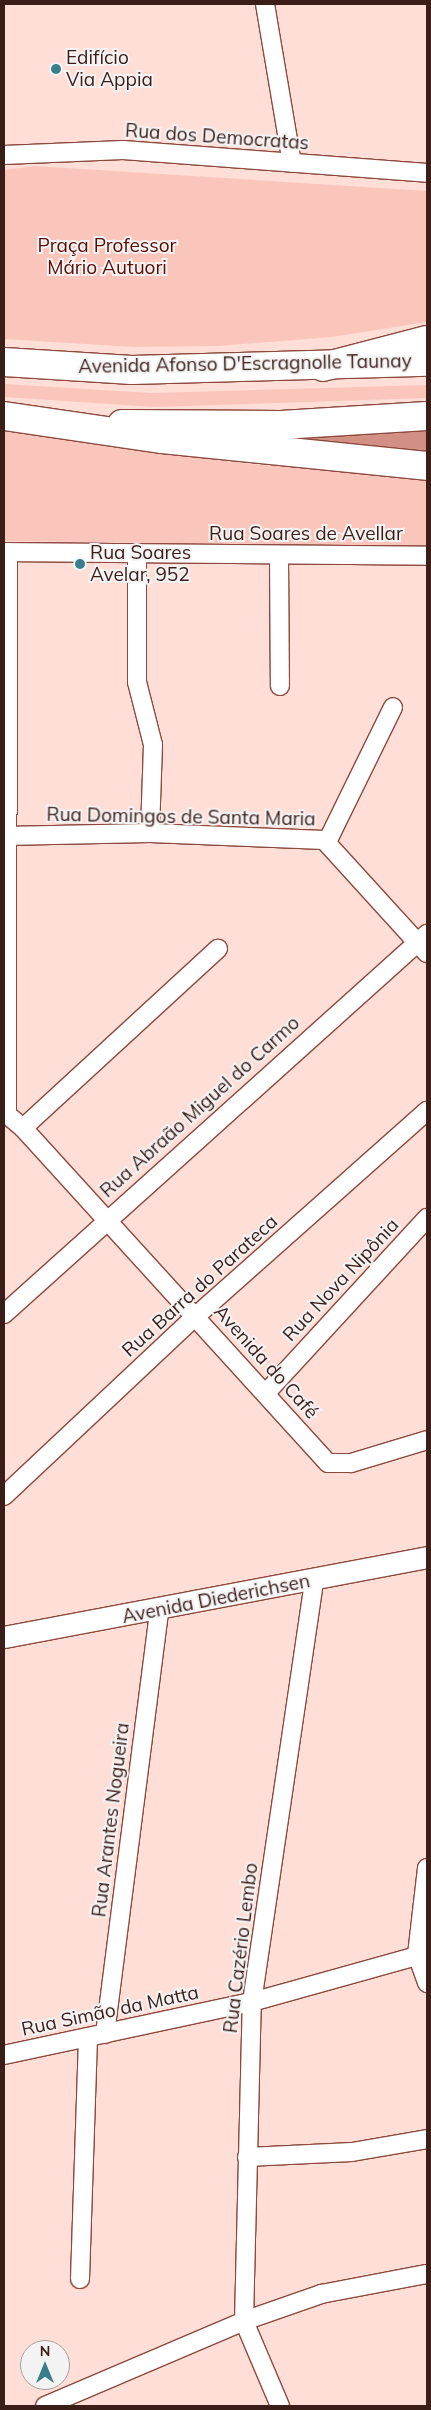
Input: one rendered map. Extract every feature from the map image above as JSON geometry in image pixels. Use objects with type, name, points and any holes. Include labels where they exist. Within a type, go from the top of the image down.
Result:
[{"type":"highway","points":[[323,367],[427,340]]},
{"type":"highway","name":"Avenida Afonso D'Escragnolle Taunay","points":[[4,362],[132,370],[323,367],[427,362]]},
{"type":"highway","points":[[4,415],[149,425],[281,425],[427,416]]},
{"type":"highway","points":[[4,415],[172,440],[427,466]]},
{"type":"street","points":[[264,4],[292,163]]},
{"type":"street","name":"Rua dos Democratas","points":[[4,155],[123,150],[427,173]]},
{"type":"street","points":[[6,552],[6,1112]]},
{"type":"street","name":"Rua Soares de Avellar","points":[[6,552],[427,556]]},
{"type":"street","points":[[137,553],[137,682],[153,745],[150,833]]},
{"type":"street","points":[[279,556],[280,686]]},
{"type":"street","points":[[327,842],[393,706]]},
{"type":"street","name":"Rua Domingos de Santa Maria","points":[[6,836],[150,833],[327,842],[424,943]]},
{"type":"street","name":"Rua Abraão Miguel do Carmo","points":[[4,1314],[106,1221],[424,943]]},
{"type":"street","points":[[24,1128],[218,949]]},
{"type":"street","name":"Avenida do Café","points":[[6,1112],[24,1128],[106,1221],[334,1465],[427,1440]]},
{"type":"street","name":"Rua Barra do Parateca","points":[[4,1496],[196,1316],[427,1112]]},
{"type":"street","name":"Rua Nova Nipônia","points":[[266,1393],[427,1218]]},
{"type":"street","name":"Avenida Diederichsen","points":[[4,1638],[159,1611],[427,1557]]},
{"type":"street","name":"Rua Cazério Lembo","points":[[280,2406],[244,2321],[246,2157],[252,2002],[314,1580]]},
{"type":"street","name":"Rua Arantes Nogueira","points":[[80,2279],[96,2036],[159,1611]]},
{"type":"street","points":[[4,1638],[4,1643]]},
{"type":"street","points":[[427,1868],[422,1954],[427,1984]]},
{"type":"street","name":"Rua Simão da Matta","points":[[4,2055],[252,2002],[422,1954]]},
{"type":"street","points":[[246,2157],[352,2152],[427,2139]]},
{"type":"street","points":[[45,2406],[244,2321],[322,2294],[427,2274]]},
{"type":"green space","name":"Praça Professor Mário Autuori","points":[[35,166],[427,191],[427,322],[332,337],[218,346],[134,347],[4,339],[4,170]]},
{"type":"green space","points":[[4,384],[151,393],[427,385],[427,398],[155,407],[4,397]]},
{"type":"green space","points":[[4,431],[250,464],[427,478],[427,546],[4,541]]},
{"type":"shaded area","points":[[427,431],[427,456],[283,441],[280,436]]},
{"type":"place","name":"Edifício Via Appia","points":[[56,69]]},
{"type":"place","name":"Rua Soares Avelar, 952","points":[[80,564]]}]
